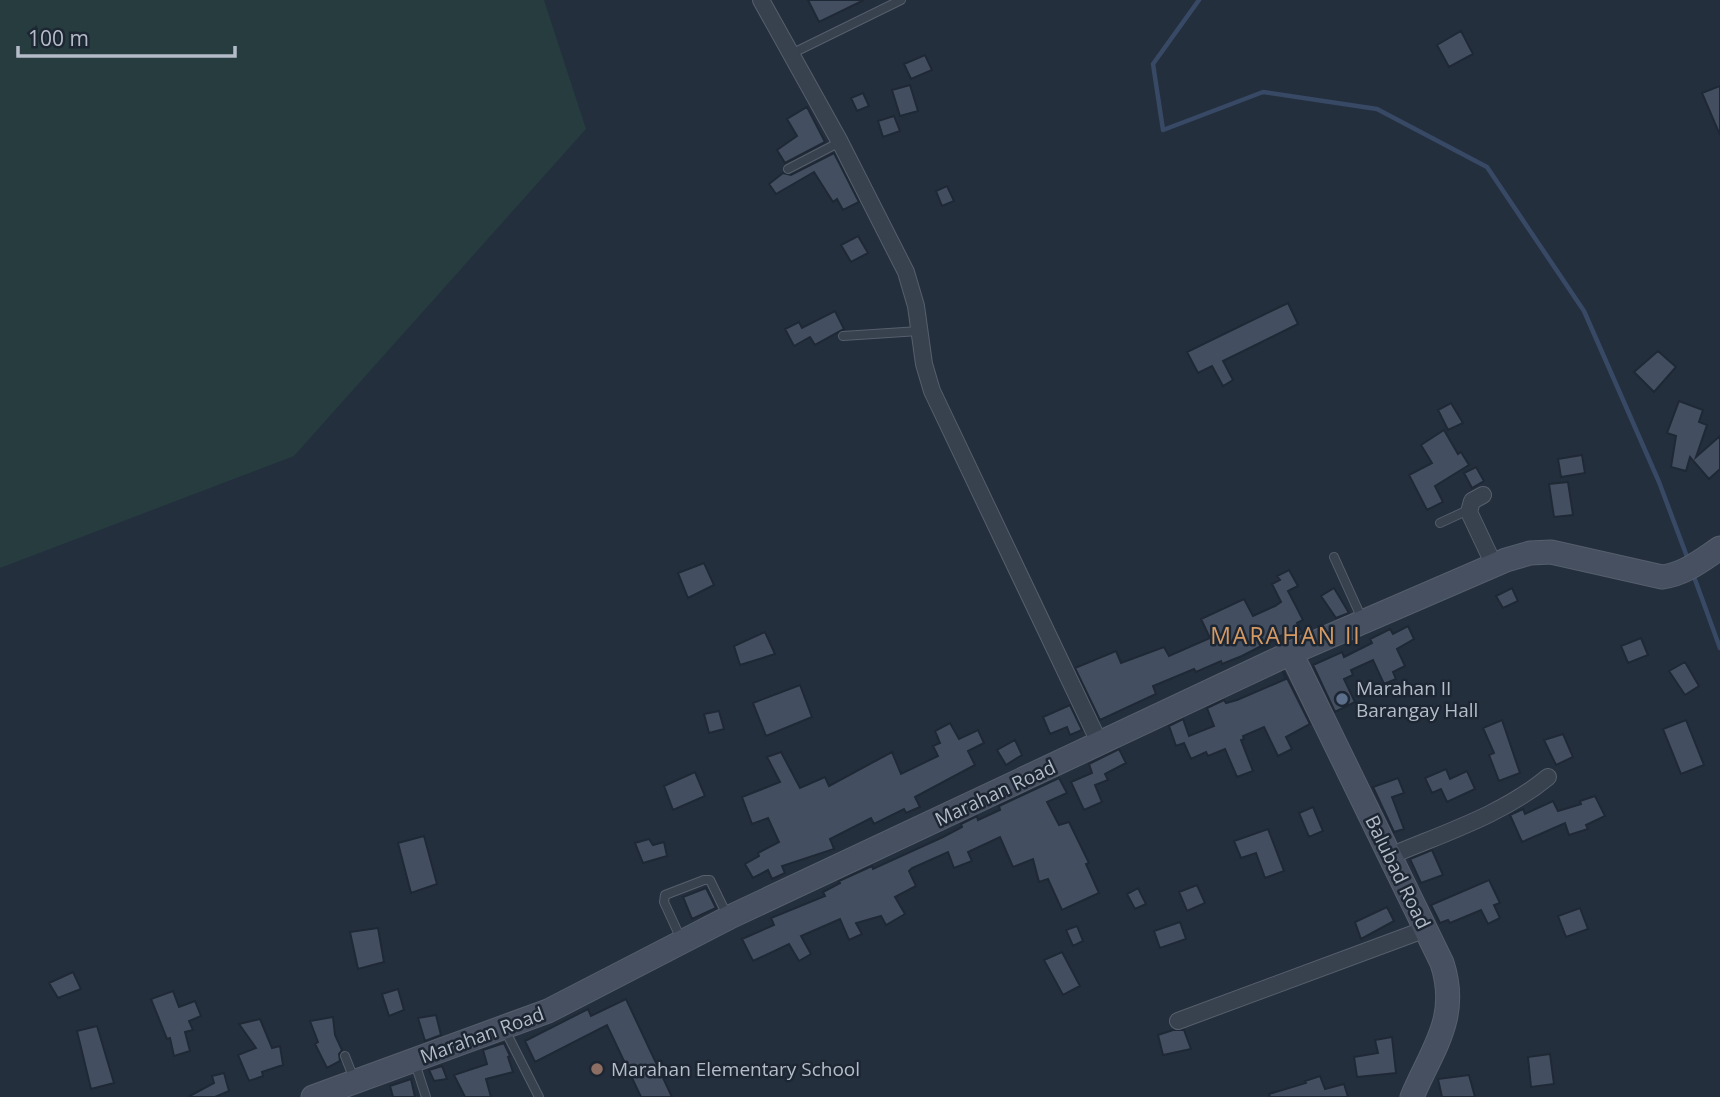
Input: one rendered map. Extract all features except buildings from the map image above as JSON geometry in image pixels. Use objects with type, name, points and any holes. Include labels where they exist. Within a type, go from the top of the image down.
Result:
[{"type":"main road","name":"Marahan Road","points":[[313,1097],[548,1011],[729,917],[1291,653],[1494,565],[1530,553],[1551,552],[1662,577],[1687,570],[1720,548]]},
{"type":"main road","name":"Balubad Road","points":[[1291,653],[1426,929],[1447,978],[1449,1002],[1445,1027],[1412,1097]]},
{"type":"street","points":[[761,0],[840,142],[906,272],[916,306],[924,364],[932,391],[1100,744]]},
{"type":"street","points":[[1483,495],[1472,501],[1468,510],[1494,565]]},
{"type":"street","points":[[1390,856],[1503,808],[1526,795],[1548,777]]},
{"type":"street","points":[[1178,1021],[1426,929]]},
{"type":"lane","points":[[791,54],[901,0]]},
{"type":"lane","points":[[788,169],[840,142]]},
{"type":"lane","points":[[843,336],[919,331]]},
{"type":"lane","points":[[1440,523],[1468,510]]},
{"type":"lane","points":[[1334,557],[1363,622]]},
{"type":"lane","points":[[682,942],[664,902],[665,895],[710,880],[729,917]]},
{"type":"lane","points":[[504,1027],[539,1097]]},
{"type":"lane","points":[[345,1056],[355,1082]]},
{"type":"lane","points":[[415,1060],[426,1097]]},
{"type":"green space","points":[[0,0],[544,0],[586,129],[294,456],[0,568]]},
{"type":"waterway","points":[[1199,0],[1153,64],[1163,130],[1263,92],[1377,109],[1487,167],[1584,311],[1659,482],[1689,562]]},
{"type":"waterway","points":[[1693,574],[1720,648]]},
{"type":"place","name":"Marahan II Barangay Hall","points":[[1342,699]]},
{"type":"place","name":"Marahan Elementary School","points":[[597,1069]]},
{"type":"district","name":"MARAHAN II","points":[[1286,636]]}]
